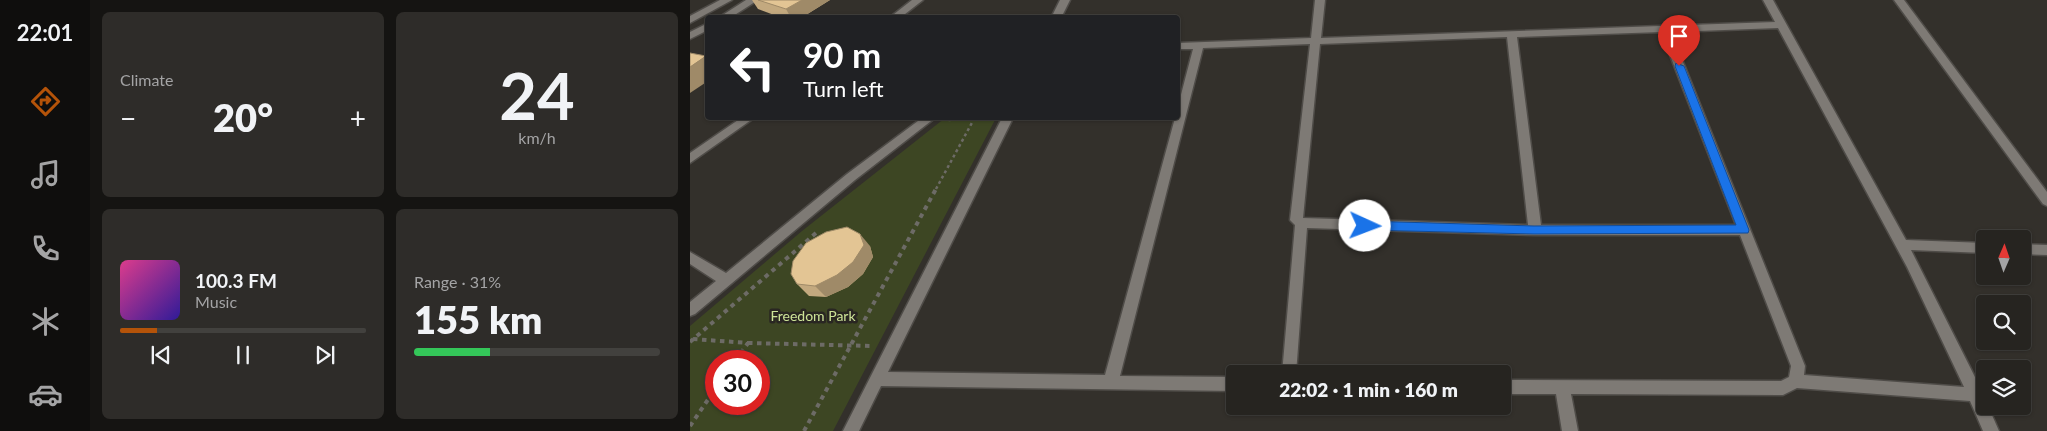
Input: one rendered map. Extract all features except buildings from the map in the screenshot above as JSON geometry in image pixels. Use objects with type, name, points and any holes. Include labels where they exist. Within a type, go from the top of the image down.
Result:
[{"type":"street","points":[[690,20],[727,0]]},
{"type":"street","points":[[727,15],[753,0]]},
{"type":"street","points":[[897,15],[918,0]]},
{"type":"street","points":[[1058,15],[1065,0]]},
{"type":"street","points":[[1320,0],[1296,220],[1301,223],[1534,230],[1744,230]]},
{"type":"street","points":[[1768,0],[1902,245],[1976,395]]},
{"type":"street","points":[[1899,0],[2047,201]]},
{"type":"street","points":[[1180,46],[1781,25]]},
{"type":"street","points":[[690,36],[705,28]]},
{"type":"street","points":[[1665,29],[1798,366],[1796,380]]},
{"type":"street","points":[[1512,34],[1534,230]]},
{"type":"street","points":[[1180,118],[1199,45]]},
{"type":"street","points":[[690,159],[745,120]]},
{"type":"street","points":[[690,310],[851,177],[926,120]]},
{"type":"street","points":[[851,431],[1006,120]]},
{"type":"street","points":[[1111,382],[1179,120]]},
{"type":"street","points":[[1290,365],[1301,223]]},
{"type":"street","points":[[1902,245],[1976,248]]},
{"type":"street","points":[[2031,249],[2047,250]]},
{"type":"street","points":[[690,257],[726,280]]},
{"type":"street","points":[[876,379],[1226,384]]},
{"type":"street","points":[[1511,386],[1782,388],[1796,380],[1976,395]]},
{"type":"street","points":[[1562,387],[1570,431]]},
{"type":"street","points":[[1985,415],[1992,431]]},
{"type":"path","points":[[804,431],[973,120]]},
{"type":"path","points":[[693,339],[748,343],[893,346]]},
{"type":"path","points":[[743,350],[748,343]]},
{"type":"path","points":[[690,426],[705,404]]},
{"type":"green space","name":"Freedom Park","points":[[942,120],[995,120],[833,431],[690,431],[690,326],[802,231]]},
{"type":"route","points":[[1365,226],[1534,230],[1744,230],[1679,66]]}]
